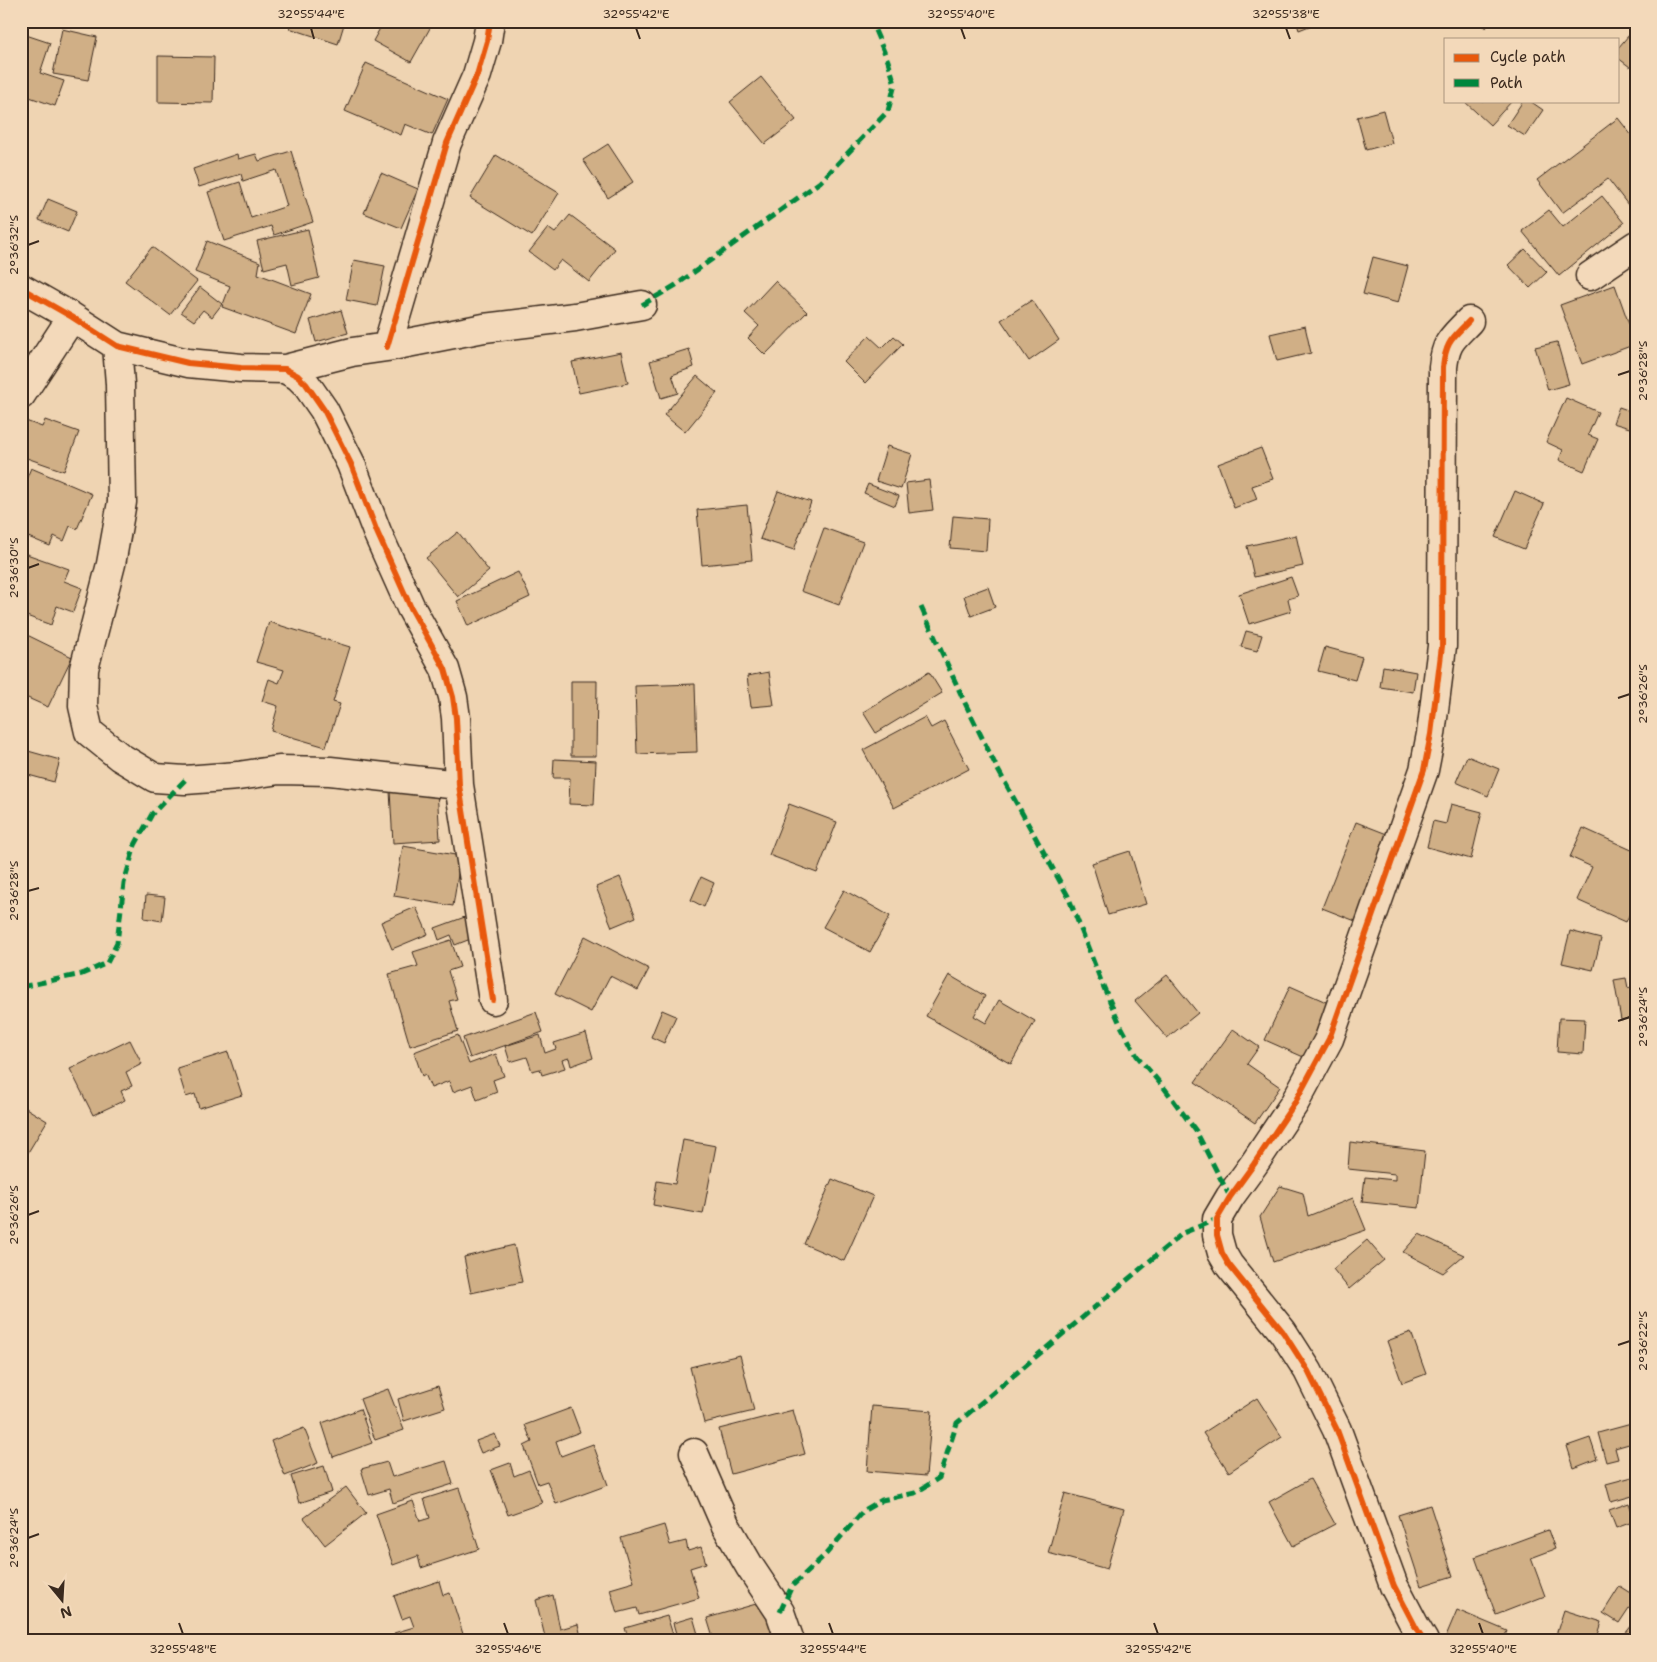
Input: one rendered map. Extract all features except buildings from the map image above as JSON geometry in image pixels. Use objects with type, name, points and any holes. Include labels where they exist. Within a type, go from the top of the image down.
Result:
[{"type":"street","points":[[387,347],[447,143],[477,76],[487,41],[490,21]]},
{"type":"street","points":[[1590,276],[1636,245]]},
{"type":"street","points":[[21,288],[72,317],[117,346],[188,363],[241,368],[285,369],[352,352],[484,328],[575,317],[642,305]]},
{"type":"street","points":[[21,395],[72,317]]},
{"type":"street","points":[[1414,1636],[1337,1430],[1308,1371],[1283,1332],[1222,1253],[1217,1235],[1217,1219],[1294,1104],[1329,1039],[1424,770],[1431,734],[1442,646],[1444,355],[1449,342],[1468,321]]},
{"type":"street","points":[[117,346],[120,384],[122,502],[112,564],[84,669],[83,706],[89,732],[120,757],[155,778],[185,780],[238,776],[279,770],[322,771],[460,785]]},
{"type":"street","points":[[285,369],[298,376],[306,384],[324,410],[351,464],[377,532],[412,608],[445,669],[453,697],[460,785],[493,1000]]},
{"type":"street","points":[[694,1453],[725,1524],[750,1567],[780,1612],[790,1641]]},
{"type":"marked path","points":[[642,305],[676,285],[820,182],[888,111],[895,84],[888,61],[871,21]]},
{"type":"marked path","points":[[921,607],[997,768],[1068,896],[1120,1024],[1137,1056],[1165,1089],[1196,1131],[1230,1197]]},
{"type":"marked path","points":[[21,987],[82,974],[107,963],[117,943],[124,883],[135,845],[152,814],[185,780]]},
{"type":"marked path","points":[[780,1612],[792,1586],[826,1554],[863,1511],[882,1500],[915,1493],[939,1478],[957,1423],[1183,1233],[1217,1219]]},
{"type":"cycle path","points":[[387,347],[447,143],[477,75],[487,41],[490,21]]},
{"type":"cycle path","points":[[21,288],[72,317],[117,346],[188,363],[241,368],[285,369],[298,376],[306,384],[324,410],[351,464],[377,532],[411,608],[445,669],[453,697],[456,718],[459,785],[493,1000]]},
{"type":"cycle path","points":[[1424,1641],[1394,1586],[1337,1430],[1308,1371],[1283,1332],[1229,1265],[1222,1253],[1217,1235],[1217,1219],[1294,1104],[1329,1039],[1424,770],[1431,734],[1442,646],[1443,367],[1448,346],[1469,321]]}]
